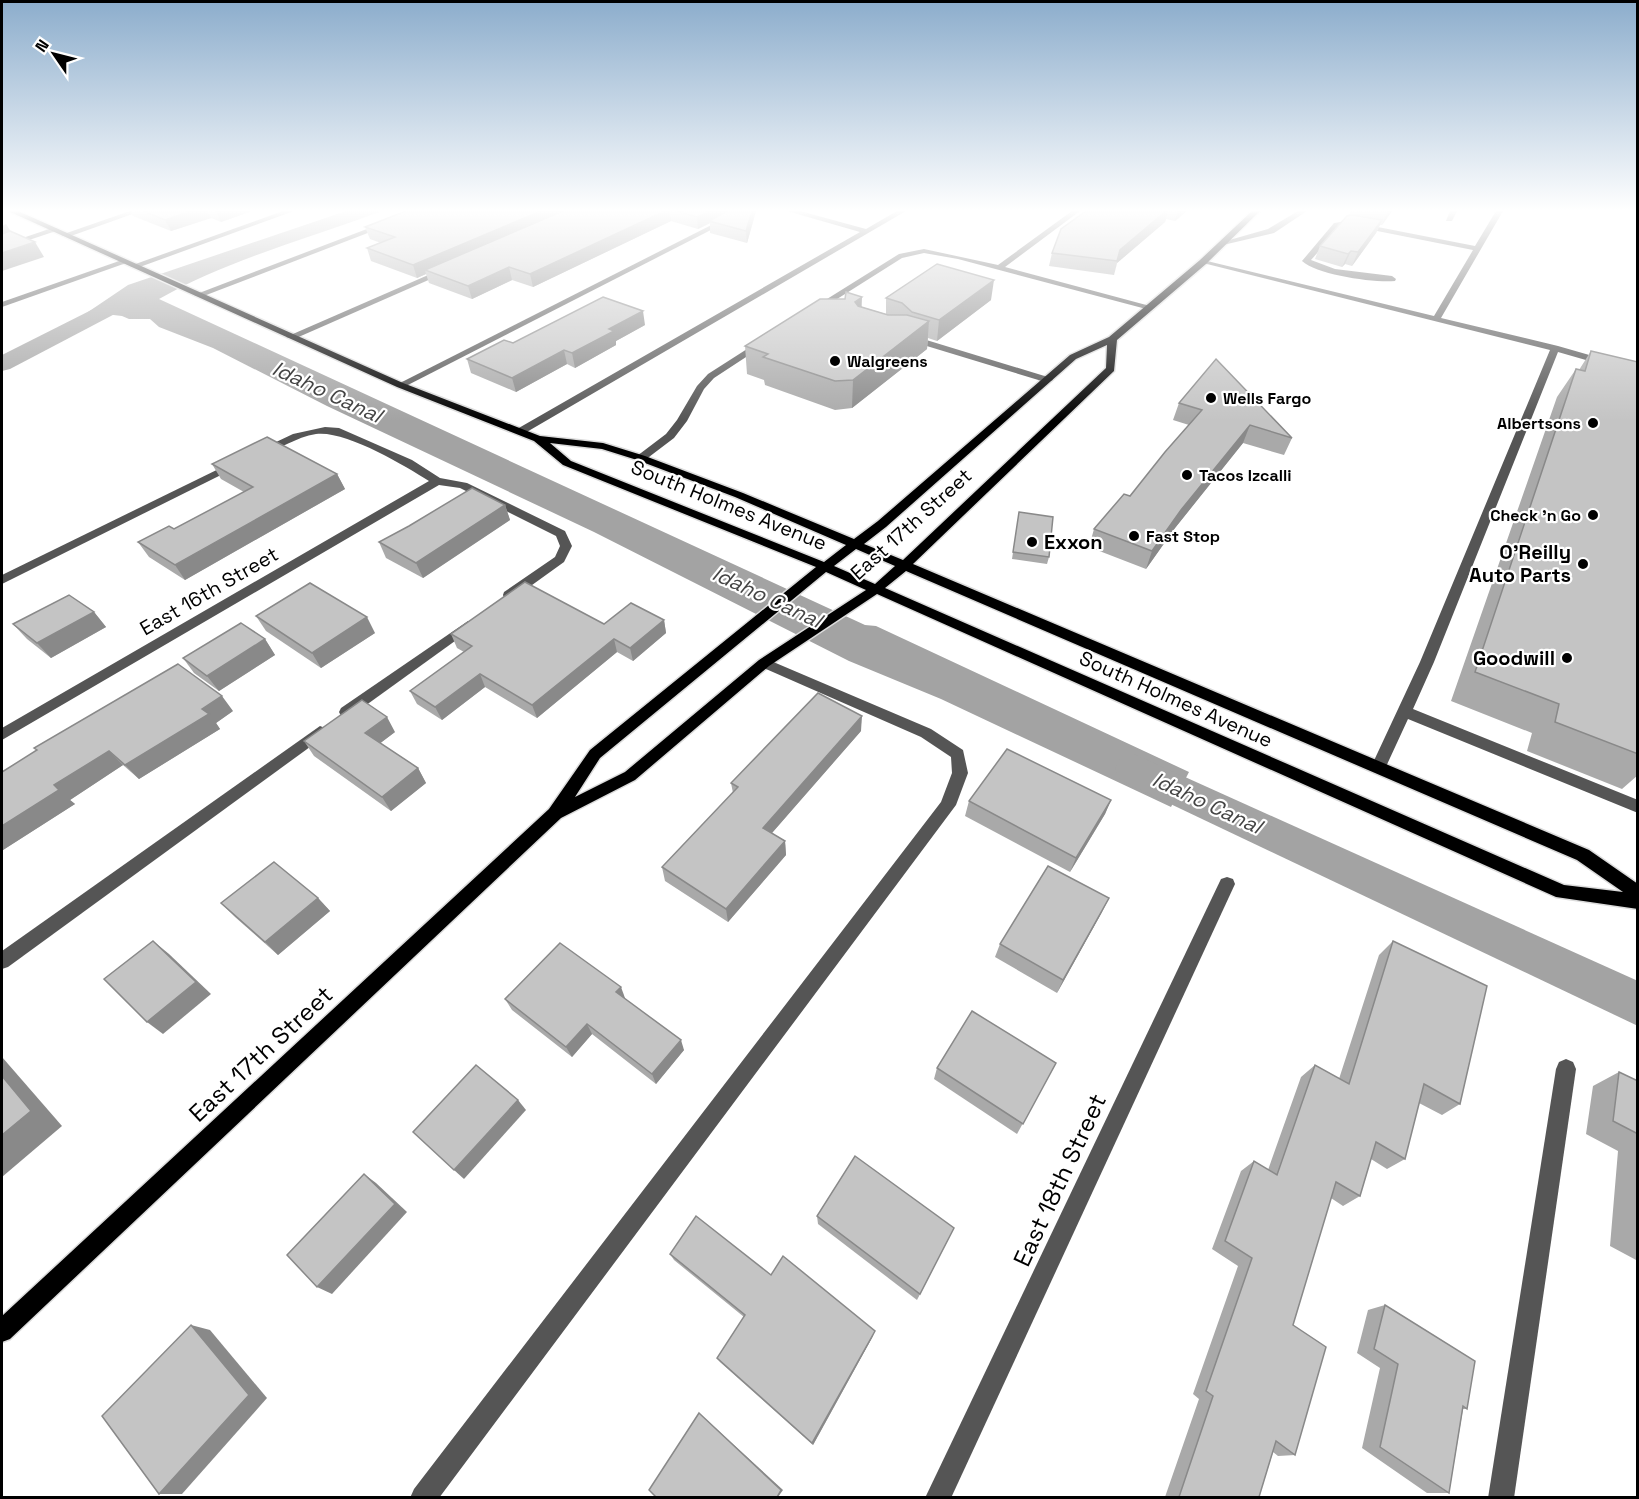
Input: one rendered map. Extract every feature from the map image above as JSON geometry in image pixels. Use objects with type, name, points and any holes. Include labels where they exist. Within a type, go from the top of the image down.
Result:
[{"type":"main road","name":"South Holmes Avenue","points":[[167,281],[401,386],[521,431],[538,439],[567,463],[826,567],[1562,892],[1638,902]]},
{"type":"main road","name":"East 17th Street","points":[[2,1331],[555,814],[595,754],[790,593],[857,544],[937,478],[1073,357],[1112,339],[1180,281]]},
{"type":"main road","name":"East 17th Street","points":[[555,814],[630,776],[764,663],[876,589],[906,564],[1111,369],[1112,339]]},
{"type":"main road","name":"South Holmes Avenue","points":[[538,439],[591,444],[641,458],[739,495],[906,564],[1583,855],[1638,894]]},
{"type":"street","points":[[2,305],[76,281]]},
{"type":"street","points":[[198,295],[235,281]]},
{"type":"street","points":[[291,337],[422,281]]},
{"type":"street","points":[[401,386],[607,281]]},
{"type":"street","points":[[521,431],[782,281]]},
{"type":"street","points":[[824,307],[864,281]]},
{"type":"street","points":[[1050,281],[1147,308]]},
{"type":"street","points":[[1280,281],[1555,348],[1638,372]]},
{"type":"street","points":[[1436,319],[1459,281]]},
{"type":"street","points":[[901,335],[1048,380]]},
{"type":"street","points":[[641,458],[670,435],[682,422],[700,388],[711,376],[770,338]]},
{"type":"street","points":[[1379,767],[1431,652],[1555,348]]},
{"type":"street","points":[[2,580],[290,436],[323,429],[335,430],[408,462],[437,482],[463,485],[561,534],[566,546],[560,559],[502,600]]},
{"type":"street","name":"East 16th Street","points":[[2,735],[437,482]]},
{"type":"street","points":[[2,961],[483,614]]},
{"type":"street","points":[[423,1497],[948,805],[960,773],[958,753],[926,733],[764,663]]},
{"type":"street","points":[[1403,711],[1638,807]]},
{"type":"street","name":"East 18th Street","points":[[938,1497],[1227,884]]},
{"type":"street","points":[[1501,1497],[1566,1069]]},
{"type":"water","name":"Idaho Canal","points":[[140,281],[194,281],[159,299],[865,625],[876,626],[1189,772],[1171,807],[941,699],[849,661],[594,532],[327,406],[213,348],[159,327],[150,319],[129,319],[88,312],[128,285]]},
{"type":"building","points":[[454,281],[479,281],[468,286]]},
{"type":"building","points":[[912,281],[993,281],[939,320],[912,312],[902,303],[886,298]]},
{"type":"building","points":[[846,292],[862,297],[855,302],[858,306],[888,315],[907,315],[929,321],[853,380],[835,381],[763,357],[768,354],[745,346],[820,299],[845,299]]},
{"type":"building","points":[[603,297],[643,311],[609,329],[614,331],[572,353],[564,350],[512,378],[467,359],[504,340],[513,343]]},
{"type":"building","points":[[1591,351],[1638,362],[1638,754],[1555,722],[1559,704],[1475,672],[1576,369],[1585,371]]},
{"type":"building","points":[[1216,359],[1292,438],[1250,425],[1181,510],[1152,551],[1094,529],[1124,494],[1130,496],[1202,410],[1179,403]]},
{"type":"building","points":[[267,437],[337,474],[175,565],[138,542],[169,526],[174,529],[253,487],[212,464]]},
{"type":"building","points":[[472,488],[505,505],[416,563],[379,542],[409,526]]},
{"type":"building","name":"Exxon","points":[[1019,512],[1053,517],[1049,557],[1013,552]]},
{"type":"building","points":[[525,582],[604,624],[631,603],[664,620],[630,648],[614,639],[532,705],[480,674],[435,707],[410,691],[472,646],[451,634]]},
{"type":"building","points":[[310,583],[367,617],[312,653],[256,616]]},
{"type":"building","points":[[69,595],[94,612],[37,643],[13,624]]},
{"type":"building","points":[[241,623],[265,639],[207,676],[183,658]]},
{"type":"building","points":[[178,664],[222,696],[202,709],[209,714],[125,765],[109,751],[54,785],[59,790],[2,826],[2,772],[37,750],[34,748]]},
{"type":"building","points":[[818,693],[862,716],[763,828],[785,841],[726,909],[662,867],[738,787],[731,783]]},
{"type":"building","points":[[362,700],[387,717],[365,733],[418,768],[382,797],[304,741]]},
{"type":"building","points":[[1007,749],[1111,800],[1076,858],[969,801]]},
{"type":"building","points":[[274,862],[318,898],[265,942],[221,903]]},
{"type":"building","points":[[1048,866],[1109,898],[1063,980],[1000,944]]},
{"type":"building","points":[[153,941],[196,982],[147,1022],[104,979]]},
{"type":"building","points":[[1393,941],[1487,986],[1460,1104],[1424,1084],[1405,1159],[1376,1142],[1360,1196],[1336,1182],[1293,1325],[1326,1347],[1295,1455],[1276,1441],[1259,1497],[1179,1497],[1213,1396],[1206,1391],[1252,1258],[1225,1241],[1254,1161],[1277,1175],[1315,1065],[1349,1084]]},
{"type":"building","points":[[560,943],[621,987],[616,992],[681,1040],[652,1074],[587,1024],[566,1047],[505,999]]},
{"type":"building","points":[[972,1011],[1056,1063],[1023,1124],[937,1068]]},
{"type":"building","points":[[476,1065],[518,1100],[454,1170],[413,1132]]},
{"type":"building","points":[[1619,1072],[1638,1081],[1638,1134],[1613,1121]]},
{"type":"building","points":[[2,1076],[31,1111],[2,1135]]},
{"type":"building","points":[[855,1156],[954,1228],[920,1294],[817,1216]]},
{"type":"building","points":[[364,1174],[395,1204],[317,1287],[287,1255]]},
{"type":"building","points":[[696,1216],[771,1275],[783,1256],[875,1331],[812,1443],[717,1358],[745,1315],[670,1254]]},
{"type":"building","points":[[1385,1305],[1475,1361],[1467,1409],[1463,1406],[1449,1493],[1380,1447],[1398,1364],[1374,1349]]},
{"type":"building","points":[[191,1325],[249,1395],[159,1494],[102,1416]]},
{"type":"building","points":[[699,1413],[781,1490],[777,1497],[656,1497],[649,1490]]},
{"type":"waterway","points":[[2,364],[141,291]]},
{"type":"waterway","name":"Idaho Canal","points":[[1134,769],[1638,1004]]},
{"type":"place","name":"Walgreens","points":[[835,361]]},
{"type":"place","name":"Wells Fargo","points":[[1211,398]]},
{"type":"place","name":"Albertsons","points":[[1593,423]]},
{"type":"place","name":"Tacos Izcalli","points":[[1187,475]]},
{"type":"place","name":"Check 'n Go","points":[[1593,515]]},
{"type":"place","name":"Fast Stop","points":[[1134,536]]},
{"type":"place","name":"Exxon","points":[[1032,542]]},
{"type":"place","name":"O'Reilly Auto Parts","points":[[1583,564]]},
{"type":"place","name":"Goodwill","points":[[1567,658]]}]
